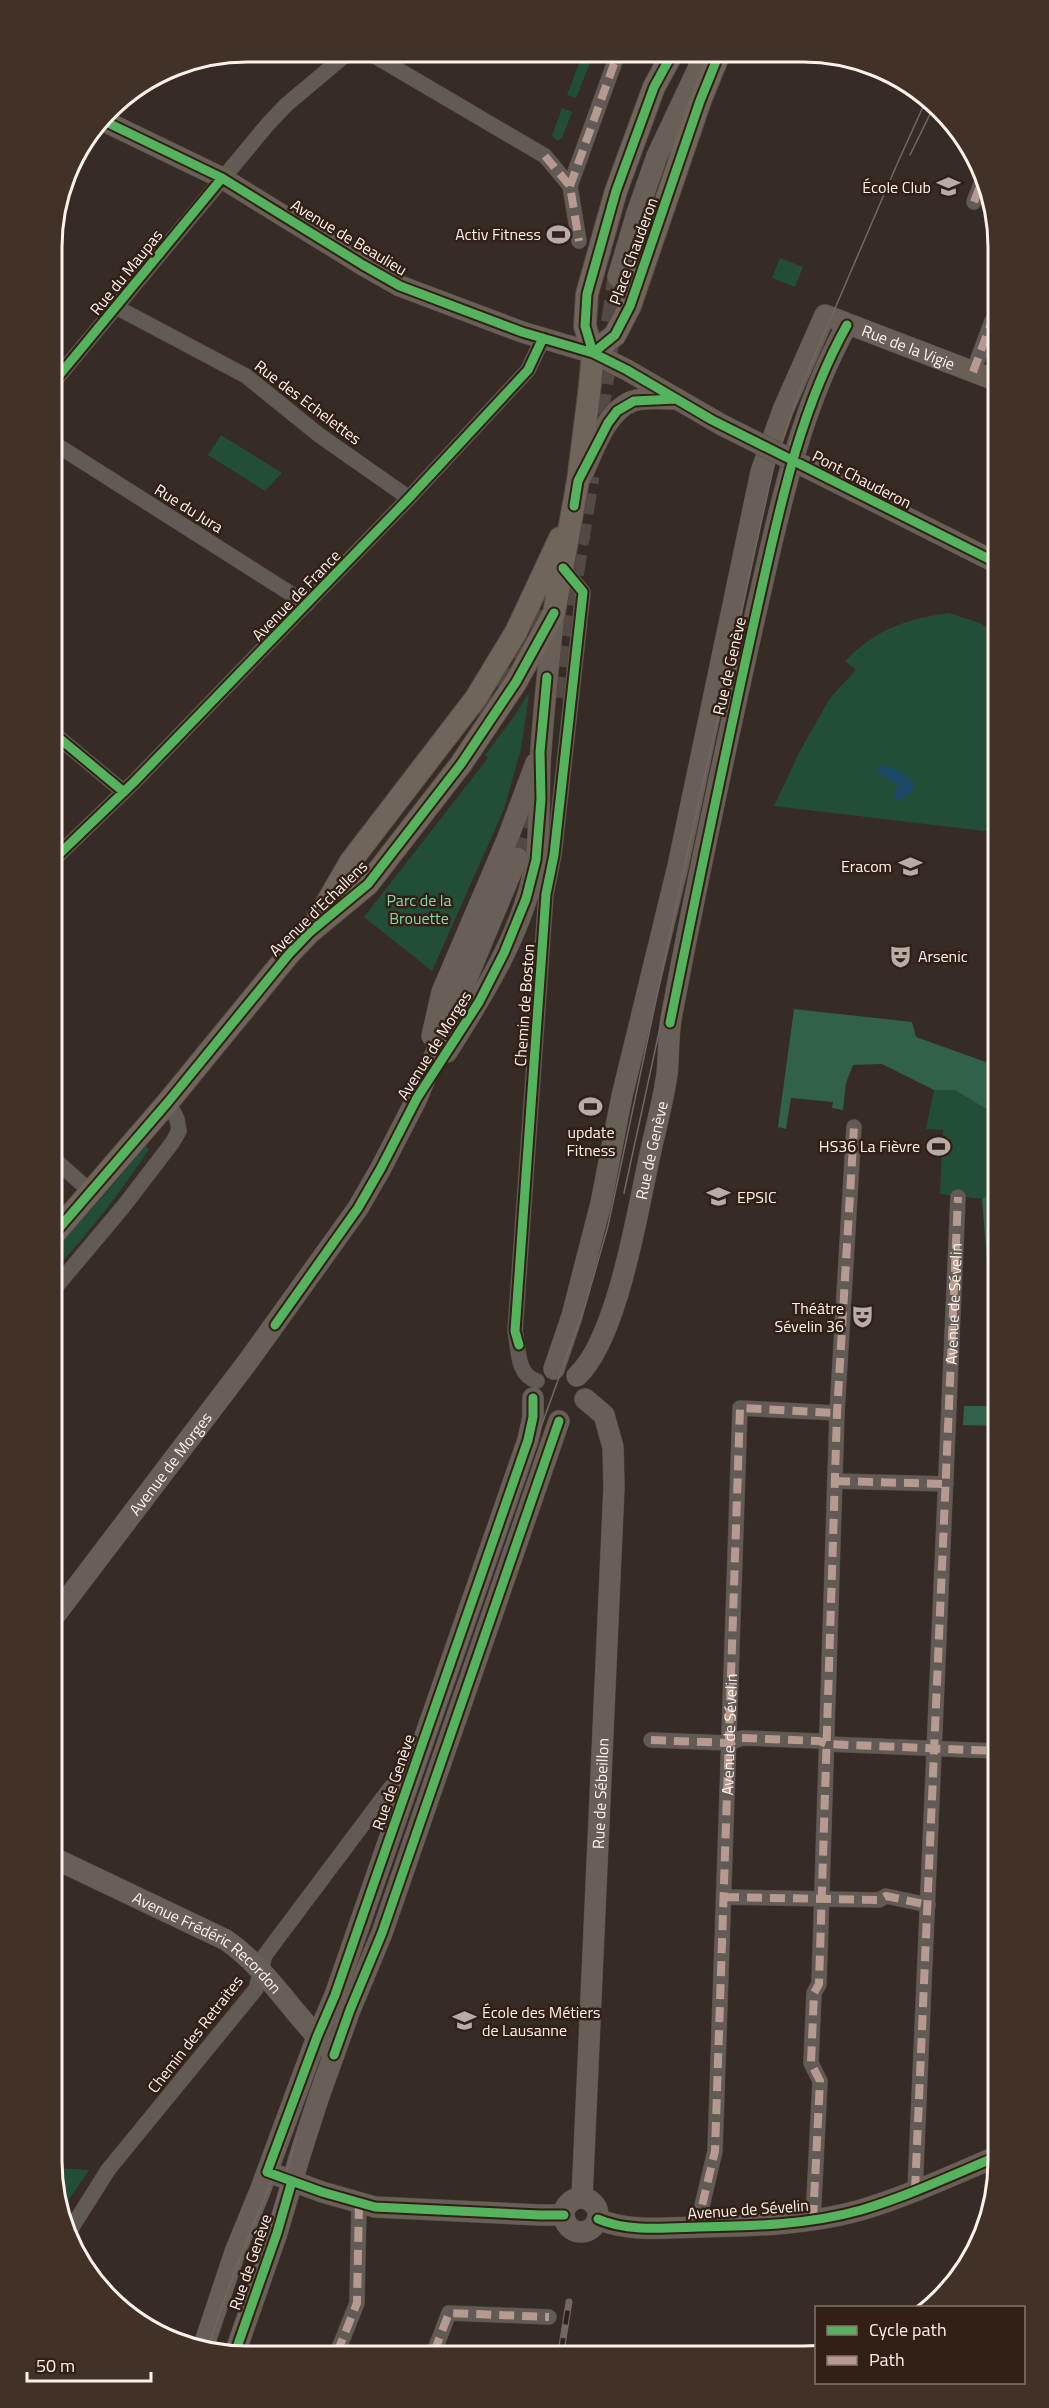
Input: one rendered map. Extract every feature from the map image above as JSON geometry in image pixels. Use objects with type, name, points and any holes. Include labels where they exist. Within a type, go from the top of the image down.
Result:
[{"type":"main road","name":"Place Chauderon","points":[[574,506],[592,353],[585,326],[587,294],[616,191],[654,87],[666,62]]},
{"type":"main road","name":"Place Chauderon","points":[[592,353],[615,335],[630,306],[700,102],[717,62]]},
{"type":"main road","name":"Avenue d'Echallens","points":[[62,1225],[309,932],[351,861],[484,709],[554,614],[574,506]]},
{"type":"main road","name":"Avenue d'Echallens","points":[[484,709],[516,632],[574,506]]},
{"type":"street","name":"Rue du Maupas","points":[[62,372],[222,178],[286,105],[337,62]]},
{"type":"street","points":[[385,62],[545,156],[570,186]]},
{"type":"street","points":[[579,241],[570,186],[615,62]]},
{"type":"street","points":[[618,277],[657,156],[701,62]]},
{"type":"street","name":"Avenue de Beaulieu","points":[[109,123],[222,178],[400,286],[543,338],[592,353]]},
{"type":"street","points":[[974,202],[978,191]]},
{"type":"street","name":"Rue des Echelettes","points":[[116,307],[246,376],[319,435],[410,498]]},
{"type":"street","name":"Rue de la Vigie","points":[[825,315],[983,375]]},
{"type":"street","name":"Rue de Genève","points":[[554,1369],[572,1316],[601,1203],[622,1096],[678,866],[761,472],[783,410],[825,315]]},
{"type":"street","name":"Rue de Genève","points":[[578,1376],[588,1366],[604,1330],[619,1287],[640,1203],[667,1074],[670,1023],[731,723],[787,478],[800,432],[836,344],[847,324]]},
{"type":"street","name":"Avenue de France","points":[[62,851],[124,792],[410,498],[528,370],[543,338]]},
{"type":"street","points":[[983,375],[988,345]]},
{"type":"street","name":"Pont Chauderon","points":[[592,353],[627,369],[722,425],[988,558]]},
{"type":"street","points":[[578,482],[605,429],[617,411],[634,401],[675,399]]},
{"type":"street","name":"Rue du Jura","points":[[62,448],[308,604]]},
{"type":"street","name":"Chemin de Boston","points":[[535,1390],[523,1372],[515,1331],[546,894],[554,855],[583,592],[563,568]]},
{"type":"street","name":"Avenue de Morges","points":[[62,1606],[249,1360],[328,1251],[381,1168],[417,1098],[479,1002],[504,953],[526,899],[520,853],[540,752],[554,614]]},
{"type":"street","points":[[62,740],[124,792]]},
{"type":"street","name":"Avenue de Morges","points":[[417,1098],[442,992],[520,853],[541,799],[540,752]]},
{"type":"street","points":[[62,1280],[123,1207],[172,1143],[179,1131],[177,1119],[168,1102]]},
{"type":"street","name":"Avenue de Sévelin","points":[[813,2220],[819,2081],[811,2063],[814,1993],[819,1984],[837,1413],[854,1127]]},
{"type":"street","points":[[62,1166],[91,1192]]},
{"type":"street","name":"Avenue de Sévelin","points":[[915,2191],[958,1197]]},
{"type":"street","points":[[554,1369],[571,1371],[578,1376],[583,1383],[585,1399],[582,1408],[576,1415],[559,1421],[544,1417],[539,1412],[535,1390],[547,1371],[554,1369]]},
{"type":"street","name":"Rue de Genève","points":[[205,2342],[235,2252],[316,2037],[335,1995],[528,1440],[535,1390]]},
{"type":"street","name":"Rue de Sébeillon","points":[[582,2198],[614,1486],[613,1447],[604,1415],[585,1399]]},
{"type":"street","name":"Avenue de Sévelin","points":[[697,2227],[715,2151],[740,1408],[837,1413]]},
{"type":"street","name":"Rue de Genève","points":[[237,2346],[277,2233],[334,2055],[386,1922],[559,1421]]},
{"type":"street","points":[[835,1481],[946,1484]]},
{"type":"street","points":[[651,1740],[729,1743],[742,1738],[987,1751]]},
{"type":"street","name":"Chemin des Retraites","points":[[74,2225],[108,2170],[252,1995],[256,1989],[265,1955],[364,1821],[391,1787],[412,1773]]},
{"type":"street","name":"Avenue Frédéric Recordon","points":[[62,1861],[226,1940],[241,1950],[334,2055]]},
{"type":"street","points":[[724,1897],[879,1900],[886,1896],[928,1905]]},
{"type":"street","name":"Avenue de Sévelin","points":[[598,2219],[623,2226],[697,2227],[771,2225],[813,2220],[860,2210],[915,2191],[987,2161]]},
{"type":"street","points":[[267,2172],[359,2204],[386,2209],[540,2216],[564,2215]]},
{"type":"street","points":[[582,2198],[588,2199],[597,2207],[598,2219],[592,2229],[580,2232],[570,2228],[564,2215],[565,2209],[572,2200],[582,2198]]},
{"type":"street","points":[[340,2346],[357,2303],[359,2204]]},
{"type":"street","points":[[436,2346],[448,2313],[549,2317]]},
{"type":"green space","points":[[580,62],[590,62],[576,98],[567,95]]},
{"type":"green space","points":[[562,108],[572,112],[562,138],[557,141],[552,136]]},
{"type":"green space","points":[[780,258],[803,267],[795,287],[772,278]]},
{"type":"green space","points":[[221,435],[282,473],[265,491],[208,455]]},
{"type":"green space","points":[[949,613],[980,623],[988,628],[988,831],[774,806],[800,751],[830,698],[856,670],[845,661],[880,633],[905,622]]},
{"type":"green space","name":"Parc de la Brouette","points":[[529,695],[521,749],[504,809],[432,971],[364,917],[488,758],[485,755]]},
{"type":"green space","points":[[794,1009],[912,1022],[916,1037],[986,1062],[988,1060],[988,1110],[955,1090],[934,1090],[882,1064],[853,1065],[846,1083],[843,1110],[832,1108],[833,1102],[791,1098],[786,1129],[778,1127]]},
{"type":"green space","points":[[934,1090],[955,1090],[988,1110],[988,1195],[982,1199],[940,1194],[943,1130],[926,1129]]},
{"type":"green space","points":[[145,1146],[149,1149],[116,1196],[62,1261],[62,1242]]},
{"type":"green space","points":[[988,1195],[987,1267],[982,1199]]},
{"type":"green space","points":[[964,1406],[987,1406],[987,1426],[963,1425]]},
{"type":"green space","points":[[62,2168],[89,2170],[67,2203]]},
{"type":"water","points":[[881,765],[896,769],[913,781],[914,787],[911,793],[899,800],[894,799],[898,785],[877,772]]},
{"type":"tunnel","points":[[594,445],[618,277]]},
{"type":"tunnel","points":[[554,697],[589,476]]},
{"type":"tunnel","points":[[481,715],[522,648],[581,531]]},
{"type":"tunnel","points":[[517,858],[536,786]]},
{"type":"tram line","points":[[209,2343],[234,2273],[277,2167],[327,2023],[424,1765],[586,1303],[608,1226],[685,864],[774,465],[799,392],[923,107]]},
{"type":"tram line","points":[[910,155],[930,114]]},
{"type":"tram line","points":[[777,490],[804,404]]},
{"type":"tram line","points":[[624,1193],[666,1000]]},
{"type":"tram line","points":[[229,2345],[297,2137]]},
{"type":"railway","points":[[562,2346],[569,2302]]},
{"type":"marked path","points":[[570,186],[615,62]]},
{"type":"marked path","points":[[545,156],[570,186],[579,241]]},
{"type":"marked path","points":[[974,202],[978,191]]},
{"type":"marked path","points":[[973,372],[988,332]]},
{"type":"marked path","points":[[813,2220],[820,2081],[811,2063],[814,1993],[819,1984],[837,1413],[854,1127]]},
{"type":"marked path","points":[[915,2191],[958,1197]]},
{"type":"marked path","points":[[697,2227],[715,2151],[740,1408],[837,1413]]},
{"type":"marked path","points":[[835,1481],[946,1484]]},
{"type":"marked path","points":[[651,1740],[729,1743],[742,1738],[987,1751]]},
{"type":"marked path","points":[[724,1897],[879,1900],[886,1896],[928,1905]]},
{"type":"marked path","points":[[340,2346],[357,2303],[359,2204]]},
{"type":"marked path","points":[[436,2346],[449,2313],[549,2317]]},
{"type":"cycle path","points":[[593,353],[585,326],[587,294],[616,191],[654,87],[668,62]]},
{"type":"cycle path","points":[[593,353],[615,335],[630,306],[700,101],[716,62]]},
{"type":"cycle path","points":[[109,123],[222,178],[400,286],[522,332],[593,353],[627,370],[712,420],[988,558]]},
{"type":"cycle path","points":[[62,372],[222,178]]},
{"type":"cycle path","points":[[670,1023],[734,712],[782,500],[815,393],[847,325]]},
{"type":"cycle path","points":[[62,851],[134,782],[409,498],[528,370],[543,338]]},
{"type":"cycle path","points":[[574,506],[578,481],[608,423],[617,411],[634,401],[676,399]]},
{"type":"cycle path","points":[[519,1345],[515,1331],[546,894],[554,855],[583,592],[563,568]]},
{"type":"cycle path","points":[[62,1225],[168,1102],[289,954],[310,932],[368,884],[461,764],[516,682],[554,613]]},
{"type":"cycle path","points":[[275,1325],[358,1208],[417,1098],[479,1002],[504,953],[526,899],[536,860],[541,799],[540,752],[547,677]]},
{"type":"cycle path","points":[[62,740],[124,792]]},
{"type":"cycle path","points":[[533,1398],[533,1417],[528,1440],[335,1995],[267,2172],[322,2192],[375,2207],[564,2215]]},
{"type":"cycle path","points":[[334,2055],[382,1933],[559,1421]]},
{"type":"cycle path","points":[[598,2219],[634,2228],[759,2225],[821,2219],[861,2210],[896,2198],[987,2161]]},
{"type":"cycle path","points":[[237,2346],[277,2233],[292,2181]]},
{"type":"place","name":"École Club","points":[[949,187]]},
{"type":"place","name":"Activ Fitness","points":[[559,234]]},
{"type":"place","name":"Eracom","points":[[910,866]]},
{"type":"place","name":"Arsenic","points":[[900,956]]},
{"type":"place","name":"update Fitness","points":[[591,1107]]},
{"type":"place","name":"HS36 La Fièvre","points":[[938,1146]]},
{"type":"place","name":"EPSIC","points":[[719,1197]]},
{"type":"place","name":"Théâtre Sévelin 36","points":[[862,1317]]},
{"type":"place","name":"École des Métiers de Lausanne","points":[[464,2021]]}]
